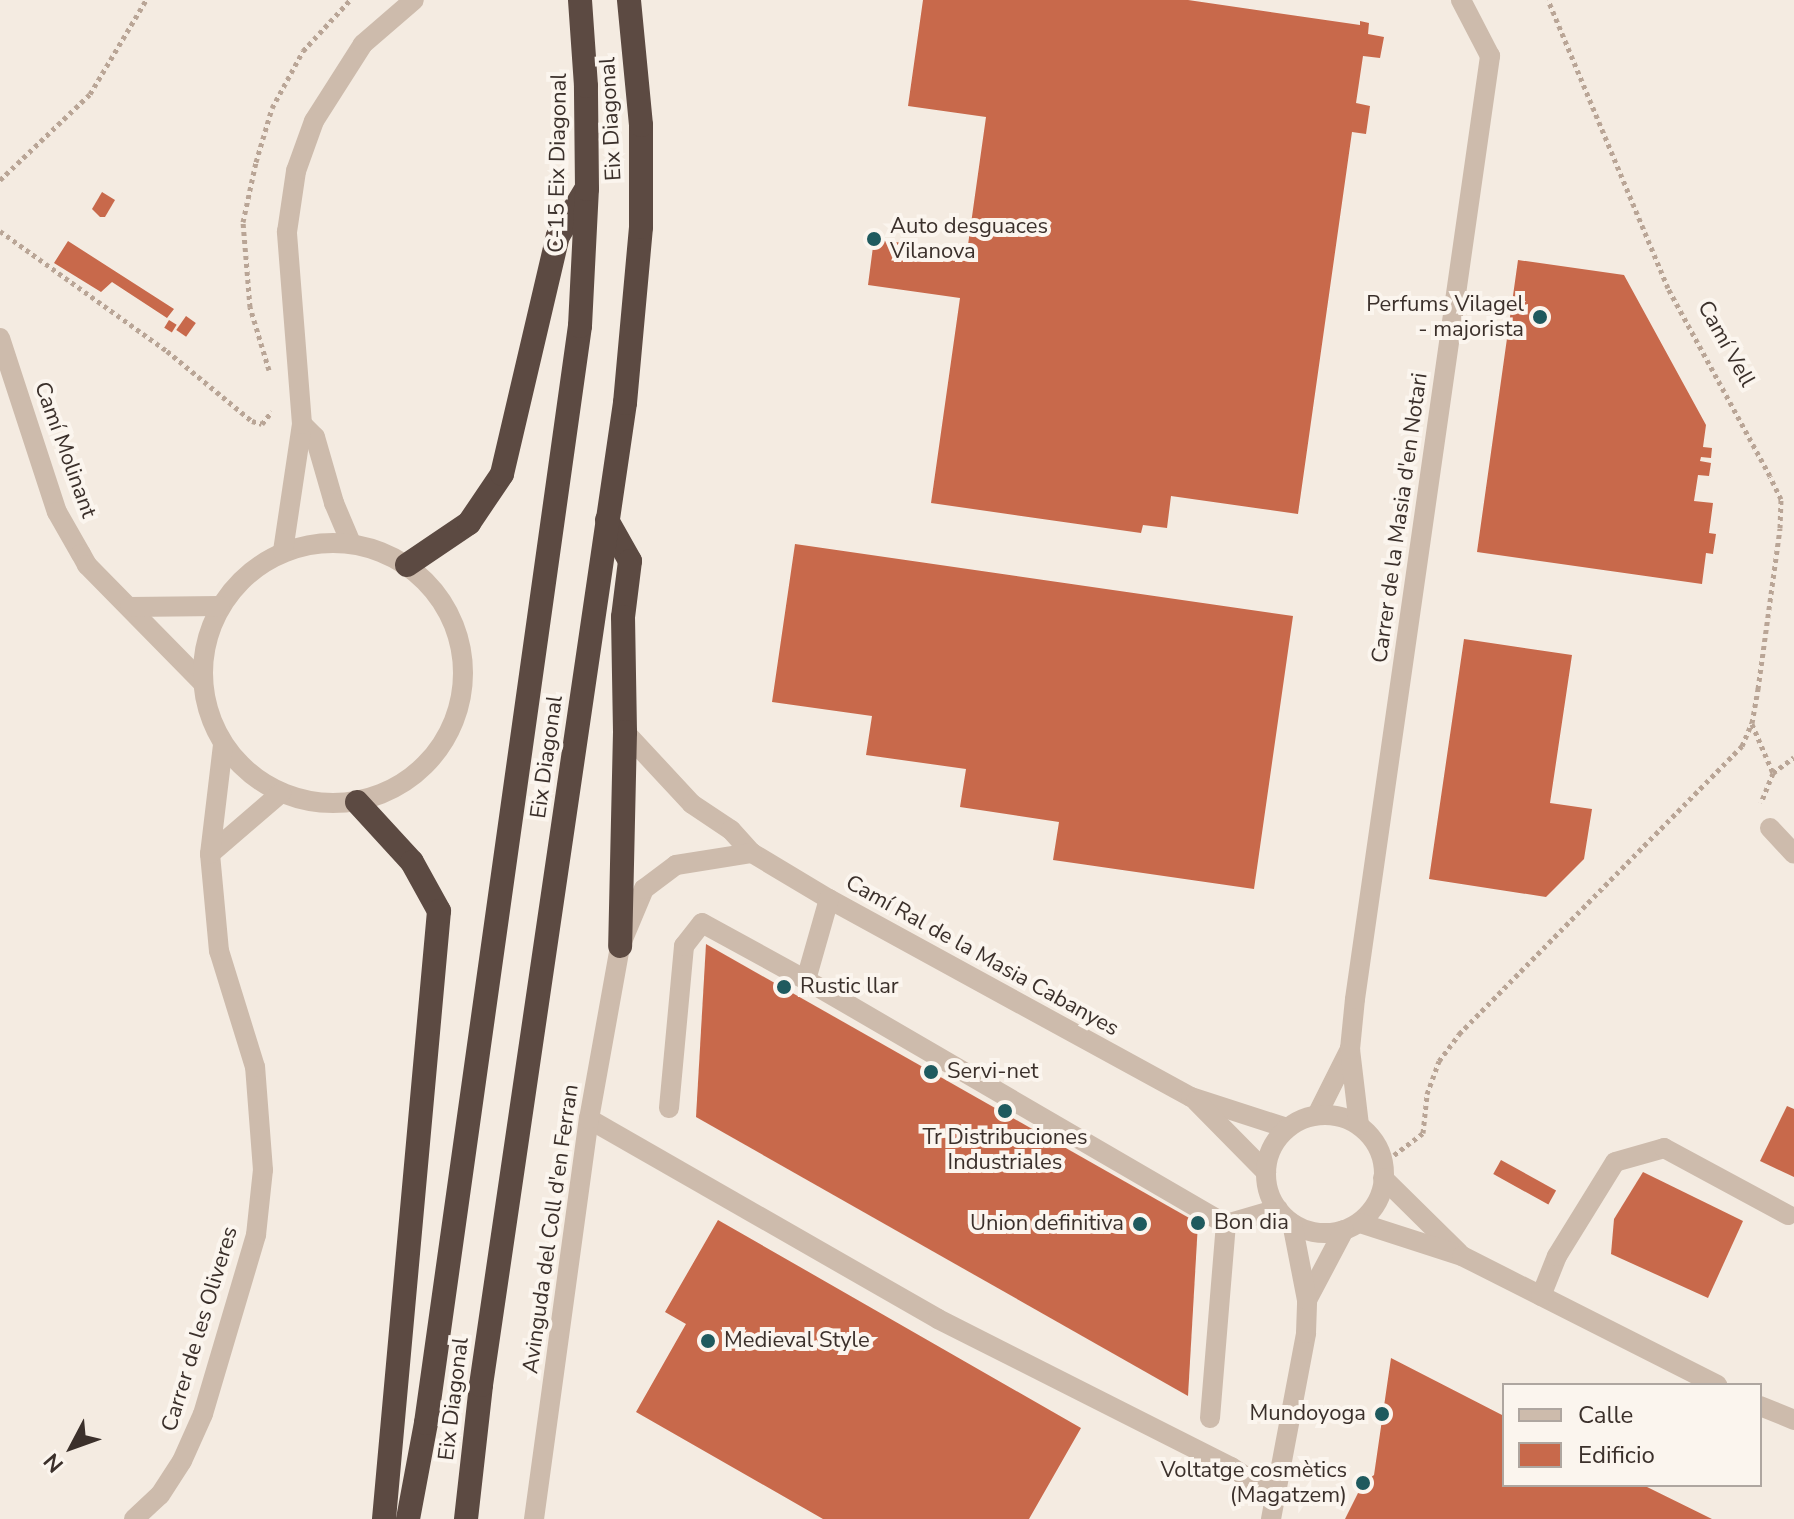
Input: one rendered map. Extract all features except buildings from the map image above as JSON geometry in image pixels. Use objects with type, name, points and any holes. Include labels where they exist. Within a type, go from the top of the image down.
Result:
[{"type":"highway","name":"C-15 Eix Diagonal","points":[[580,0],[586,86],[587,189],[580,326]]},
{"type":"highway","name":"Eix Diagonal","points":[[466,1519],[481,1385],[625,403],[641,227],[641,125],[629,0]]},
{"type":"highway","points":[[407,565],[469,523],[502,474],[558,236],[587,189]]},
{"type":"highway","name":"Eix Diagonal","points":[[408,1519],[426,1423],[580,326]]},
{"type":"highway","points":[[607,520],[630,561],[623,617],[625,732],[620,946]]},
{"type":"highway","points":[[357,802],[412,862],[439,911],[384,1519]]},
{"type":"street","points":[[283,551],[302,424],[287,232],[296,171],[314,121],[363,44],[414,0]]},
{"type":"street","name":"Carrer de la Masia d'en Notari","points":[[1359,1125],[1350,1049],[1490,56],[1461,0]]},
{"type":"street","name":"Camí Molinant","points":[[0,338],[57,512],[87,565],[202,682]]},
{"type":"street","points":[[302,424],[315,437],[334,503],[351,543]]},
{"type":"street","points":[[316,543],[351,543],[389,554],[407,565],[435,591],[455,624],[464,662],[461,700],[448,736],[425,767],[393,790],[357,802],[318,803],[281,793],[249,773],[223,745],[206,704],[202,682],[205,643],[220,606],[247,574],[283,551],[316,543]]},
{"type":"street","points":[[130,607],[220,606]]},
{"type":"street","name":"Camí Ral de la Masia Cabanyes","points":[[625,732],[692,804],[731,830],[752,853],[829,899],[1191,1097],[1287,1128]]},
{"type":"street","name":"Carrer de les Oliveres","points":[[134,1519],[167,1484],[203,1414],[256,1235],[263,1170],[255,1067],[219,951],[210,854],[223,745]]},
{"type":"street","points":[[210,854],[281,793]]},
{"type":"street","points":[[1770,828],[1794,854]]},
{"type":"street","points":[[620,946],[644,889],[676,865],[752,853]]},
{"type":"street","points":[[806,980],[829,899]]},
{"type":"street","points":[[669,1108],[684,946],[702,923],[1226,1224],[1285,1216],[1310,1231],[1352,1227],[1462,1256],[1713,1383]]},
{"type":"street","name":"Avinguda del Coll d'en Ferran","points":[[534,1519],[589,1119],[620,946]]},
{"type":"street","name":"Carrer de la Masia d'en Notari","points":[[1317,1115],[1350,1049]]},
{"type":"street","name":"Camí Ral de la Masia Cabanyes","points":[[1191,1097],[1266,1172]]},
{"type":"street","points":[[1271,1519],[1306,1333],[1307,1300],[1285,1216],[1269,1191],[1266,1172],[1270,1149],[1287,1128],[1317,1115],[1340,1117],[1359,1125],[1375,1142],[1384,1170],[1383,1188],[1374,1207],[1352,1227],[1307,1300]]},
{"type":"street","points":[[589,1119],[938,1319],[1231,1467],[1274,1495]]},
{"type":"street","points":[[1541,1296],[1557,1256],[1615,1162],[1664,1148],[1788,1215]]},
{"type":"street","points":[[1384,1170],[1462,1256]]},
{"type":"street","points":[[1210,1418],[1226,1224]]},
{"type":"street","points":[[1762,1407],[1794,1420]]},
{"type":"path","points":[[0,180],[90,94],[146,0]]},
{"type":"path","name":"Camí Vell","points":[[1548,0],[1668,288],[1781,499],[1780,528],[1752,723]]},
{"type":"path","points":[[0,231],[167,351],[252,421],[262,424],[270,418],[274,403]]},
{"type":"path","points":[[266,363],[270,374]]},
{"type":"path","points":[[1752,723],[1773,773]]},
{"type":"path","points":[[1384,1170],[1423,1133],[1427,1094],[1439,1061],[1459,1034],[1727,762],[1742,746],[1752,723]]},
{"type":"path","points":[[1770,828],[1757,813],[1773,773],[1794,757]]},
{"type":"place","name":"Auto desguaces Vilanova","points":[[874,239]]},
{"type":"place","name":"Perfums Vilagel - majorista","points":[[1540,317]]},
{"type":"place","name":"Rustic llar","points":[[784,987]]},
{"type":"place","name":"Servi-net","points":[[931,1072]]},
{"type":"place","name":"Tr Distribuciones Industriales","points":[[1005,1111]]},
{"type":"place","name":"Bon dia","points":[[1198,1223]]},
{"type":"place","name":"Union definitiva","points":[[1140,1224]]},
{"type":"place","name":"Medieval Style","points":[[708,1341]]},
{"type":"place","name":"Mundoyoga","points":[[1382,1414]]},
{"type":"place","name":"Voltatge cosmètics (Magatzem)","points":[[1363,1483]]}]
